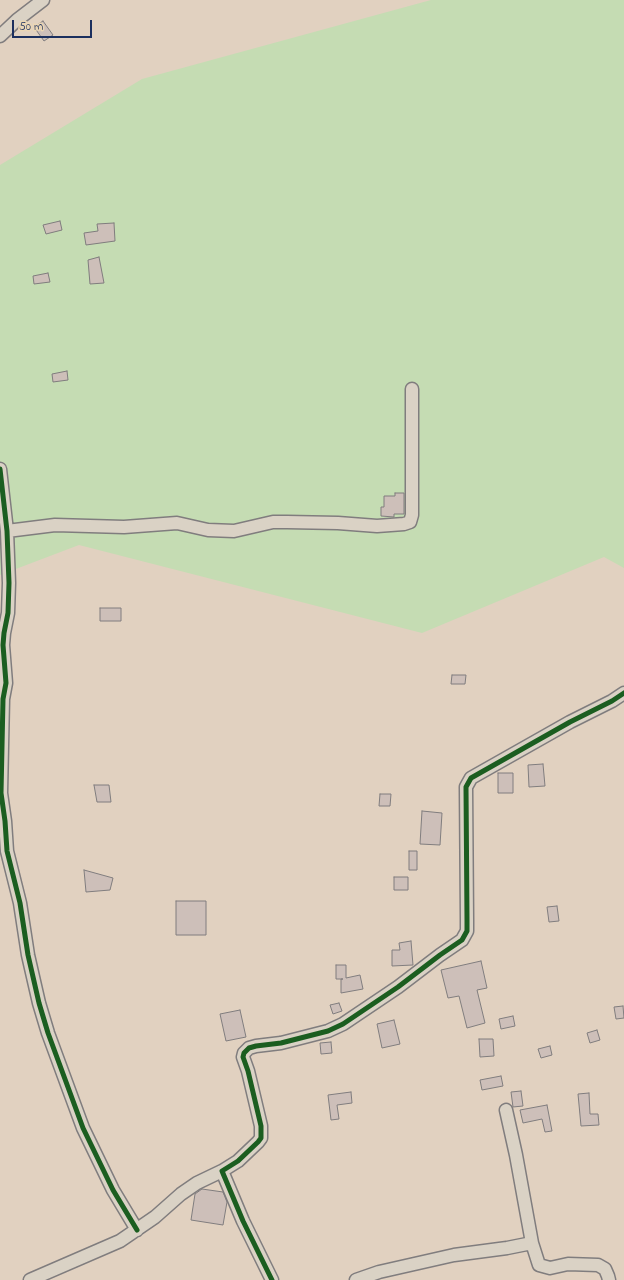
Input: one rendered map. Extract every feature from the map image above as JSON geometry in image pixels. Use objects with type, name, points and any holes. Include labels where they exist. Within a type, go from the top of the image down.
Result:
[{"type":"street","points":[[0,36],[17,20],[43,0]]},
{"type":"street","points":[[7,531],[54,525],[124,527],[177,523],[208,530],[234,530],[273,522],[338,523],[377,526],[404,524],[410,522],[412,515],[412,389]]},
{"type":"street","points":[[0,469],[7,531],[8,614],[4,633],[6,683],[3,699],[1,793],[7,850],[20,903],[28,955],[39,1003],[48,1032],[83,1128],[113,1190],[137,1230]]},
{"type":"street","points":[[30,1280],[120,1241],[155,1217],[181,1194],[197,1183],[222,1171],[238,1161],[258,1142],[261,1138],[261,1126],[248,1071],[243,1057],[244,1053],[250,1048],[256,1046],[281,1044],[328,1031],[343,1024],[398,987],[462,940],[467,931],[466,787],[471,778],[624,693]]},
{"type":"street","points":[[506,1110],[532,1243],[540,1265],[550,1268],[568,1264],[598,1265],[605,1269],[609,1280]]},
{"type":"street","points":[[222,1171],[272,1280]]},
{"type":"street","points":[[356,1280],[379,1272],[454,1255],[532,1243]]},
{"type":"green space","points":[[431,0],[624,0],[624,568],[604,557],[422,633],[79,545],[0,575],[0,165],[142,79]]},
{"type":"building","points":[[43,21],[53,35],[44,41],[34,27]]},
{"type":"building","points":[[60,221],[62,230],[46,234],[43,225]]},
{"type":"building","points":[[114,223],[115,241],[86,245],[84,233],[98,231],[97,224]]},
{"type":"building","points":[[99,257],[104,283],[90,284],[88,260]]},
{"type":"building","points":[[48,273],[50,282],[34,284],[33,276]]},
{"type":"building","points":[[67,371],[68,380],[53,382],[52,374]]},
{"type":"building","points":[[395,493],[404,493],[404,514],[394,514],[394,517],[381,516],[381,507],[384,507],[384,496],[395,496]]},
{"type":"building","points":[[100,608],[121,608],[121,621],[100,621]]},
{"type":"building","points":[[452,675],[466,675],[465,684],[451,684]]},
{"type":"building","points":[[543,764],[545,786],[529,787],[528,765]]},
{"type":"building","points":[[498,773],[513,773],[513,793],[498,793]]},
{"type":"building","points":[[94,785],[109,785],[111,802],[97,802]]},
{"type":"building","points":[[380,794],[391,794],[390,806],[379,806]]},
{"type":"building","points":[[422,811],[442,813],[440,845],[420,844]]},
{"type":"building","points":[[409,851],[417,851],[417,870],[409,870]]},
{"type":"building","points":[[84,870],[113,878],[110,890],[86,892]]},
{"type":"building","points":[[394,877],[408,877],[408,890],[394,890]]},
{"type":"building","points":[[176,901],[206,901],[206,935],[176,935]]},
{"type":"building","points":[[557,906],[559,921],[549,922],[547,907]]},
{"type":"building","points":[[411,941],[413,965],[392,966],[392,950],[400,950],[399,943]]},
{"type":"building","points":[[481,961],[487,988],[477,990],[485,1023],[467,1028],[459,996],[448,998],[441,970]]},
{"type":"building","points":[[336,965],[346,965],[346,978],[360,975],[363,989],[341,993],[341,979],[336,979]]},
{"type":"building","points":[[339,1003],[342,1011],[333,1014],[330,1005]]},
{"type":"building","points":[[623,1006],[624,1018],[616,1019],[614,1007]]},
{"type":"building","points":[[240,1010],[246,1037],[226,1041],[220,1014]]},
{"type":"building","points":[[513,1016],[515,1026],[501,1029],[499,1019]]},
{"type":"building","points":[[394,1020],[400,1044],[382,1048],[377,1024]]},
{"type":"building","points":[[597,1030],[600,1040],[590,1043],[587,1033]]},
{"type":"building","points":[[479,1039],[493,1039],[494,1056],[480,1057]]},
{"type":"building","points":[[331,1042],[332,1053],[321,1054],[320,1043]]},
{"type":"building","points":[[550,1046],[552,1055],[541,1058],[538,1049]]},
{"type":"building","points":[[501,1076],[503,1086],[482,1090],[480,1080]]},
{"type":"building","points":[[521,1091],[523,1106],[513,1107],[511,1092]]},
{"type":"building","points":[[351,1092],[352,1103],[337,1105],[339,1119],[331,1120],[328,1095]]},
{"type":"building","points":[[589,1093],[590,1114],[598,1114],[599,1125],[581,1126],[578,1094]]},
{"type":"building","points":[[547,1105],[552,1131],[545,1132],[542,1119],[523,1123],[520,1110]]},
{"type":"building","points":[[202,1189],[223,1192],[227,1202],[223,1225],[191,1220],[195,1194]]},
{"type":"cycle path","points":[[0,469],[7,531],[9,583],[8,613],[3,645],[6,683],[3,699],[1,793],[7,851],[20,903],[28,955],[39,1003],[48,1033],[83,1128],[113,1190],[137,1230]]},
{"type":"cycle path","points":[[272,1280],[243,1221],[222,1171],[238,1161],[261,1138],[261,1126],[248,1071],[243,1057],[244,1053],[249,1048],[281,1043],[328,1031],[343,1024],[398,987],[462,940],[467,931],[466,787],[471,778],[624,693]]}]
